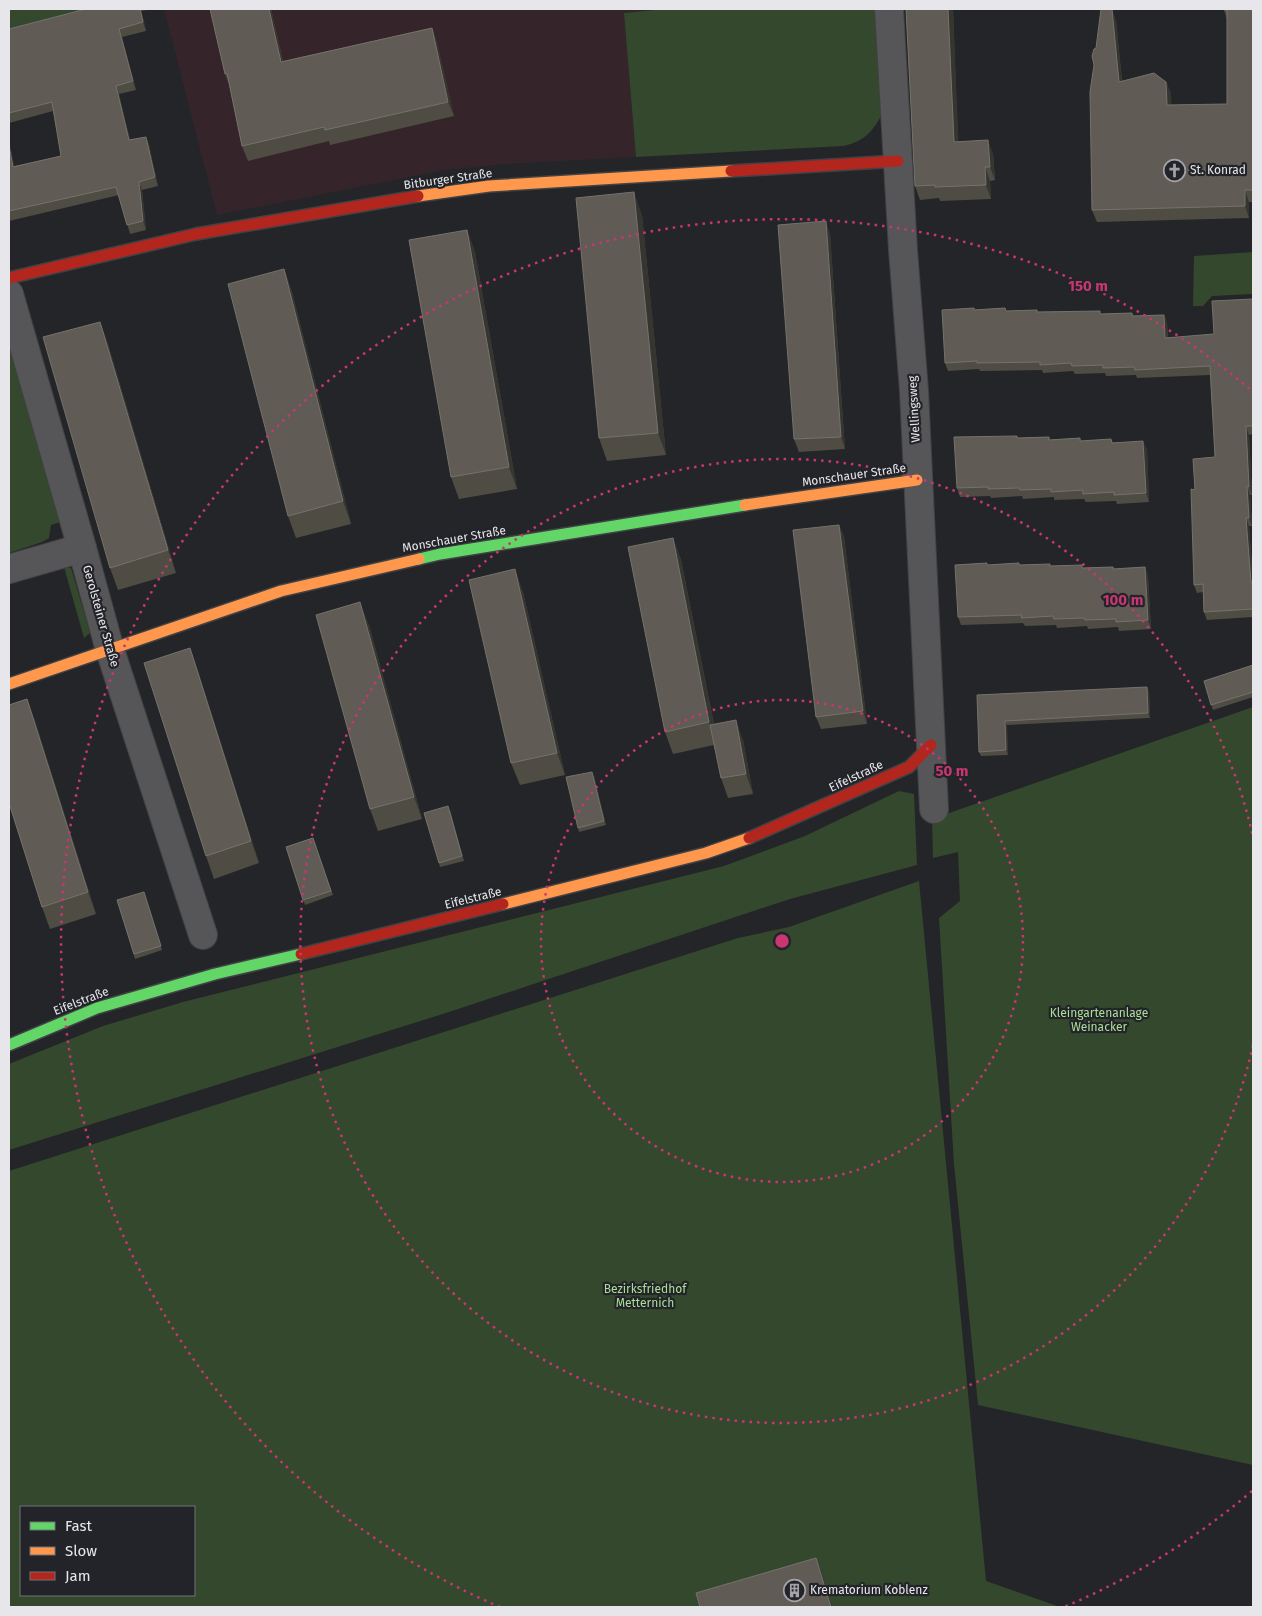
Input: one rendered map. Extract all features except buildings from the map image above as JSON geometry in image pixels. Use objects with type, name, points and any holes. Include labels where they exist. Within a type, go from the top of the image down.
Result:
[{"type":"street","name":"Wellingsweg","points":[[889,9],[914,391],[934,809]]},
{"type":"street","name":"Bitburger Straße","points":[[9,278],[196,234],[373,203],[490,186],[898,161]]},
{"type":"street","name":"Gerolsteiner Straße","points":[[9,294],[110,650],[203,935]]},
{"type":"street","name":"Monschauer Straße","points":[[9,684],[281,591],[440,554],[770,501],[917,480]]},
{"type":"street","points":[[9,570],[82,548]]},
{"type":"street","name":"Eifelstraße","points":[[9,1044],[97,1008],[215,974],[378,936],[706,852],[742,841],[811,813],[909,767],[931,746]]},
{"type":"shaded area","points":[[164,9],[665,9],[624,13],[636,157],[504,164],[444,170],[217,215]]},
{"type":"green space","points":[[9,9],[152,9],[9,40]]},
{"type":"green space","points":[[665,9],[879,9],[881,116],[866,136],[856,142],[843,146],[636,157],[624,13]]},
{"type":"green space","points":[[1253,252],[1253,294],[1212,296],[1203,306],[1193,306],[1194,256]]},
{"type":"green space","points":[[9,344],[60,522],[51,525],[49,538],[9,553]]},
{"type":"green space","points":[[64,567],[71,568],[90,633],[84,638]]},
{"type":"green space","name":"Kleingartenanlage Weinacker","points":[[1253,707],[1253,1465],[978,1405],[954,1164],[939,918],[960,901],[958,852],[933,858],[932,819]]},
{"type":"green space","points":[[899,791],[914,794],[917,865],[790,899],[449,1012],[9,1150],[9,1064],[103,1026],[183,1002],[724,866],[805,836]]},
{"type":"green space","name":"Bezirksfriedhof Metternich","points":[[919,881],[986,1581],[1060,1607],[9,1607],[9,1171],[738,938],[789,927]]},
{"type":"traffic: fast","points":[[419,559],[440,554],[745,505]]},
{"type":"traffic: fast","points":[[9,1045],[97,1008],[215,974],[301,954]]},
{"type":"traffic: slow","points":[[418,196],[489,186],[731,171]]},
{"type":"traffic: slow","points":[[745,505],[917,480]]},
{"type":"traffic: slow","points":[[9,684],[281,591],[419,559]]},
{"type":"traffic: slow","points":[[503,904],[706,853],[749,838]]},
{"type":"traffic: jam","points":[[731,171],[898,161]]},
{"type":"traffic: jam","points":[[9,278],[196,234],[418,196]]},
{"type":"traffic: jam","points":[[749,838],[909,767],[931,745]]},
{"type":"traffic: jam","points":[[301,954],[503,904]]},
{"type":"place","name":"St. Konrad","points":[[1174,170]]},
{"type":"place","name":"Krematorium Koblenz","points":[[794,1590]]}]
